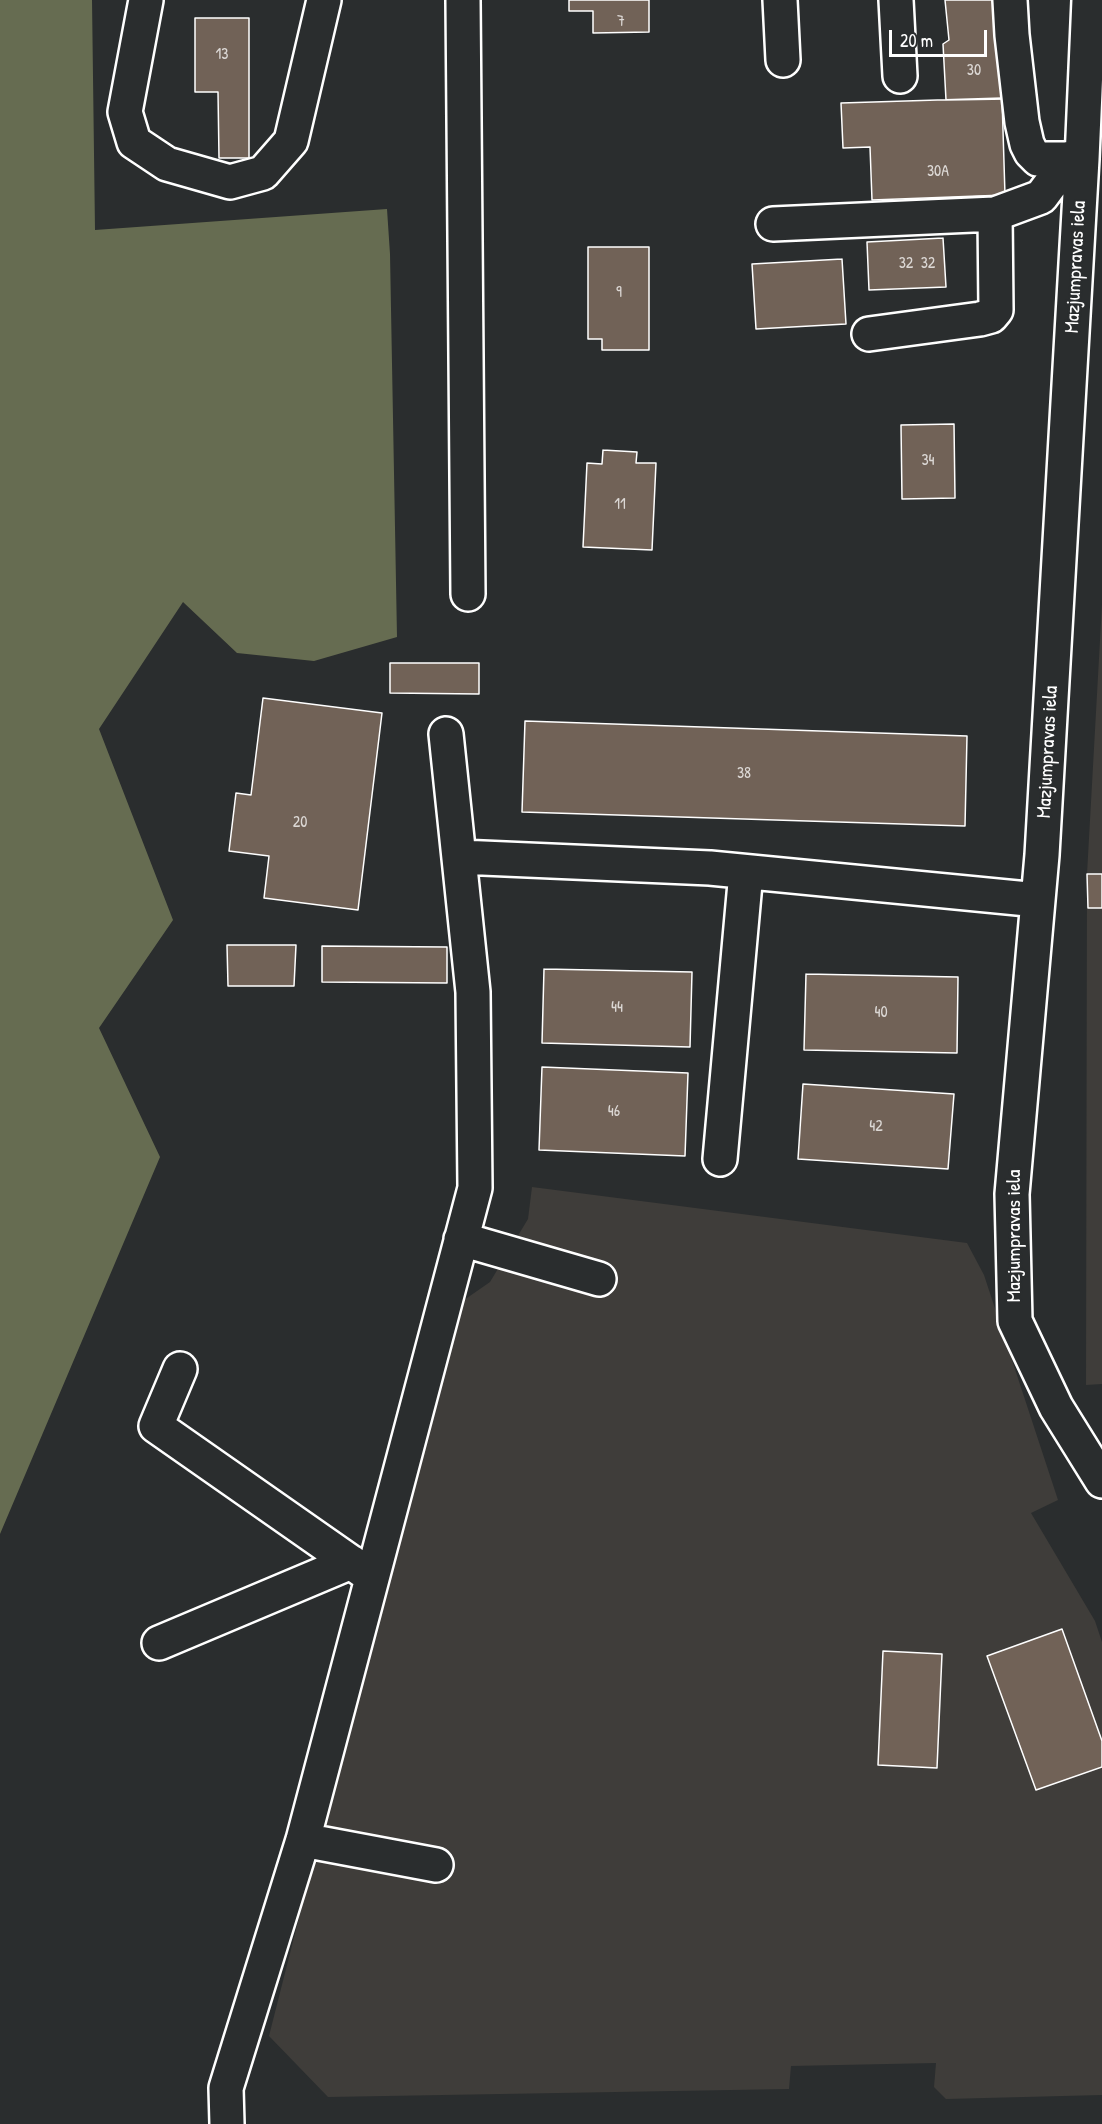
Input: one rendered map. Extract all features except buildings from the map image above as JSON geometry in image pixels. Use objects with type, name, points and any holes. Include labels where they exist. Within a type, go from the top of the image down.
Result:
[{"type":"street","points":[[146,0],[126,112],[134,142],[167,164],[230,183],[264,173],[291,141],[324,0]]},
{"type":"street","points":[[463,0],[468,594]]},
{"type":"street","points":[[780,0],[783,60]]},
{"type":"street","points":[[896,0],[900,76]]},
{"type":"street","points":[[1010,0],[1022,122],[1027,144],[1038,159],[1076,159]]},
{"type":"street","name":"Mazjumpravas iela","points":[[1089,0],[1076,159],[1038,900],[1012,1194],[1015,1321],[1056,1407],[1102,1481]]},
{"type":"street","points":[[773,224],[995,214],[1041,197],[1076,159]]},
{"type":"street","points":[[869,334],[991,316],[996,310],[995,214]]},
{"type":"street","points":[[227,2124],[226,2088],[303,1840],[362,1569],[475,1188],[473,992],[446,734]]},
{"type":"street","points":[[460,857],[710,868],[1038,900]]},
{"type":"street","points":[[720,1159],[746,872]]},
{"type":"street","points":[[461,1239],[599,1279]]},
{"type":"street","points":[[180,1370],[156,1426],[362,1569]]},
{"type":"street","points":[[159,1643],[362,1569]]},
{"type":"street","points":[[303,1840],[436,1865]]},
{"type":"shaded area","points":[[1102,604],[1102,1384],[1086,1385],[1087,874]]},
{"type":"shaded area","points":[[532,1187],[967,1243],[984,1275],[1058,1500],[1031,1513],[1095,1621],[1102,1642],[1102,2095],[946,2099],[934,2087],[936,2063],[791,2066],[789,2089],[328,2097],[269,2036],[454,1307],[490,1282],[528,1219]]},
{"type":"green space","points":[[0,0],[92,0],[95,230],[387,209],[390,254],[397,637],[314,661],[237,653],[183,602],[99,729],[173,920],[99,1028],[160,1157],[0,1534]]}]
